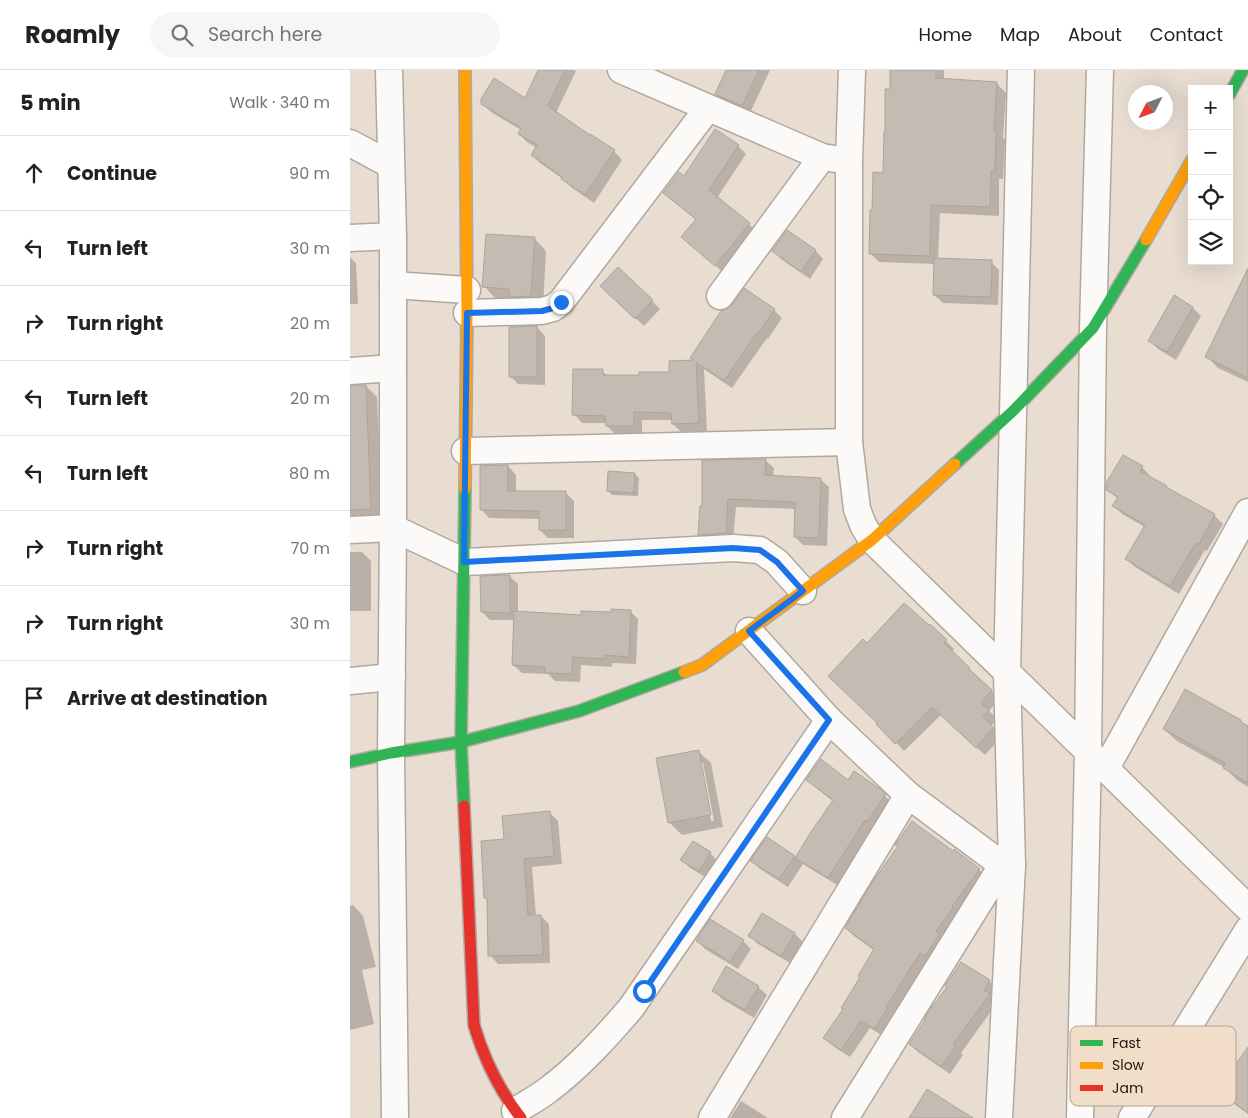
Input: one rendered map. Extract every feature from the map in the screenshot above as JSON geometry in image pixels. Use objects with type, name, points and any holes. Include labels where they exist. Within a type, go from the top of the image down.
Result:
[{"type":"main road","points":[[465,70],[467,302],[461,742],[474,1024],[488,1068],[518,1114]]},
{"type":"main road","points":[[1233,88],[1243,70]]},
{"type":"main road","points":[[350,762],[391,753],[461,742],[579,711],[702,665],[872,540],[1041,383],[1093,328],[1188,167]]},
{"type":"street","points":[[390,70],[393,285],[391,753],[395,1118]]},
{"type":"street","points":[[621,70],[822,157],[849,161]]},
{"type":"street","points":[[852,70],[849,161],[849,442],[857,509],[863,525],[872,540],[1248,908]]},
{"type":"street","points":[[996,1114],[1008,864],[1007,673],[1020,70]]},
{"type":"street","points":[[1084,1026],[1097,759],[1093,328],[1100,70]]},
{"type":"street","points":[[393,285],[467,302],[542,311],[553,308],[561,302],[708,108]]},
{"type":"street","points":[[350,143],[391,165]]},
{"type":"street","points":[[720,296],[822,157]]},
{"type":"street","points":[[350,238],[392,236]]},
{"type":"street","points":[[350,371],[393,368]]},
{"type":"street","points":[[465,451],[849,442]]},
{"type":"street","points":[[1097,759],[1248,512]]},
{"type":"street","points":[[350,530],[393,528],[464,562],[733,548],[760,550],[777,562],[803,591]]},
{"type":"street","points":[[749,631],[829,720],[908,795],[993,858],[1008,864]]},
{"type":"street","points":[[350,681],[392,677]]},
{"type":"street","points":[[518,1114],[548,1091],[578,1064],[631,1008],[829,720]]},
{"type":"street","points":[[712,1118],[908,795]]},
{"type":"street","points":[[845,1118],[1008,864]]},
{"type":"street","points":[[1189,1026],[1248,930]]},
{"type":"street","points":[[1132,1118],[1139,1106]]},
{"type":"building","points":[[538,70],[565,70],[548,106],[615,150],[585,195],[531,155],[537,145],[518,134],[521,128],[481,104],[481,99],[494,78],[525,98]]},
{"type":"building","points":[[726,70],[759,70],[742,106],[715,94]]},
{"type":"building","points":[[890,70],[936,70],[936,78],[997,82],[994,130],[996,130],[995,171],[991,171],[990,207],[931,205],[930,256],[869,254],[873,172],[883,173],[885,89],[890,89]]},
{"type":"building","points":[[715,129],[739,145],[709,190],[750,223],[715,266],[681,237],[696,219],[663,193],[679,172],[684,176]]},
{"type":"building","points":[[787,230],[816,250],[801,272],[772,251]]},
{"type":"building","points":[[486,234],[535,237],[531,296],[509,297],[509,289],[482,287]]},
{"type":"building","points":[[934,258],[992,260],[991,297],[933,295]]},
{"type":"building","points":[[618,267],[653,300],[635,319],[600,286]]},
{"type":"building","points":[[1248,268],[1248,378],[1205,357]]},
{"type":"building","points":[[744,288],[775,309],[724,381],[696,362],[699,423],[672,424],[671,413],[634,412],[634,426],[606,426],[605,416],[572,415],[573,369],[603,369],[603,375],[639,375],[639,372],[669,372],[669,361],[694,360],[690,358],[721,311],[732,305]]},
{"type":"building","points":[[1174,295],[1193,307],[1167,352],[1148,341]]},
{"type":"building","points":[[537,326],[537,377],[509,377],[509,327]]},
{"type":"building","points":[[366,385],[371,509],[350,510],[350,386]]},
{"type":"building","points":[[1123,455],[1143,466],[1140,471],[1215,514],[1199,544],[1196,543],[1170,586],[1125,559],[1145,525],[1112,506],[1118,497],[1106,490],[1106,483]]},
{"type":"building","points":[[766,459],[765,475],[821,478],[819,538],[794,537],[795,502],[728,499],[726,533],[698,535],[700,506],[702,506],[702,460]]},
{"type":"building","points":[[508,465],[508,491],[566,491],[566,530],[539,530],[539,511],[480,510],[480,466]]},
{"type":"building","points":[[608,471],[635,473],[634,493],[607,491]]},
{"type":"building","points":[[510,575],[510,613],[481,612],[480,576]]},
{"type":"building","points":[[904,603],[947,640],[944,643],[992,690],[981,703],[989,710],[983,717],[993,728],[976,748],[932,707],[895,744],[877,723],[828,676],[863,639],[867,643]]},
{"type":"building","points":[[611,609],[631,610],[629,657],[605,655],[604,659],[573,657],[572,674],[545,673],[545,667],[512,665],[514,611],[581,615],[581,611],[611,612]]},
{"type":"building","points":[[1185,689],[1241,720],[1241,722],[1248,726],[1248,783],[1223,768],[1225,763],[1163,729]]},
{"type":"building","points":[[699,750],[711,815],[668,823],[656,758]]},
{"type":"building","points":[[821,759],[848,780],[854,771],[886,794],[867,822],[865,820],[828,878],[795,858],[833,800],[806,780]]},
{"type":"building","points":[[550,811],[554,856],[524,859],[528,915],[541,915],[543,955],[488,956],[487,898],[484,898],[481,841],[504,839],[502,816]]},
{"type":"building","points":[[912,821],[980,869],[936,931],[940,934],[925,956],[920,953],[874,1029],[861,1021],[841,1050],[823,1038],[843,1009],[841,1008],[874,949],[845,928],[873,881],[898,846],[895,845]]},
{"type":"building","points":[[767,837],[795,856],[779,879],[750,861]]},
{"type":"building","points":[[693,841],[711,852],[699,871],[680,860]]},
{"type":"building","points":[[762,913],[795,933],[781,956],[748,936]]},
{"type":"building","points":[[710,919],[744,940],[730,962],[696,941]]},
{"type":"building","points":[[961,962],[990,980],[984,990],[990,994],[953,1044],[956,1046],[941,1067],[909,1044],[947,987],[945,986]]},
{"type":"building","points":[[726,966],[759,986],[745,1010],[712,991]]},
{"type":"building","points":[[1248,1047],[1248,1113],[1236,1104],[1236,1064]]},
{"type":"building","points":[[927,1089],[973,1118],[909,1118]]},
{"type":"traffic: fast","points":[[1233,88],[1243,70]]},
{"type":"traffic: fast","points":[[955,464],[1013,411],[1093,328],[1146,240]]},
{"type":"traffic: fast","points":[[464,806],[461,742],[465,489]]},
{"type":"traffic: fast","points":[[350,762],[391,753],[461,742],[579,711],[684,672]]},
{"type":"traffic: slow","points":[[465,70],[467,313],[465,489]]},
{"type":"traffic: slow","points":[[1146,240],[1188,167]]},
{"type":"traffic: slow","points":[[684,672],[702,665],[872,540],[955,464]]},
{"type":"traffic: jam","points":[[464,806],[474,1025],[482,1050],[493,1074],[521,1118]]},
{"type":"route","points":[[561,302],[553,308],[542,311],[467,313],[464,562],[733,548],[760,550],[777,562],[803,591],[749,631],[829,720],[644,991]]}]
